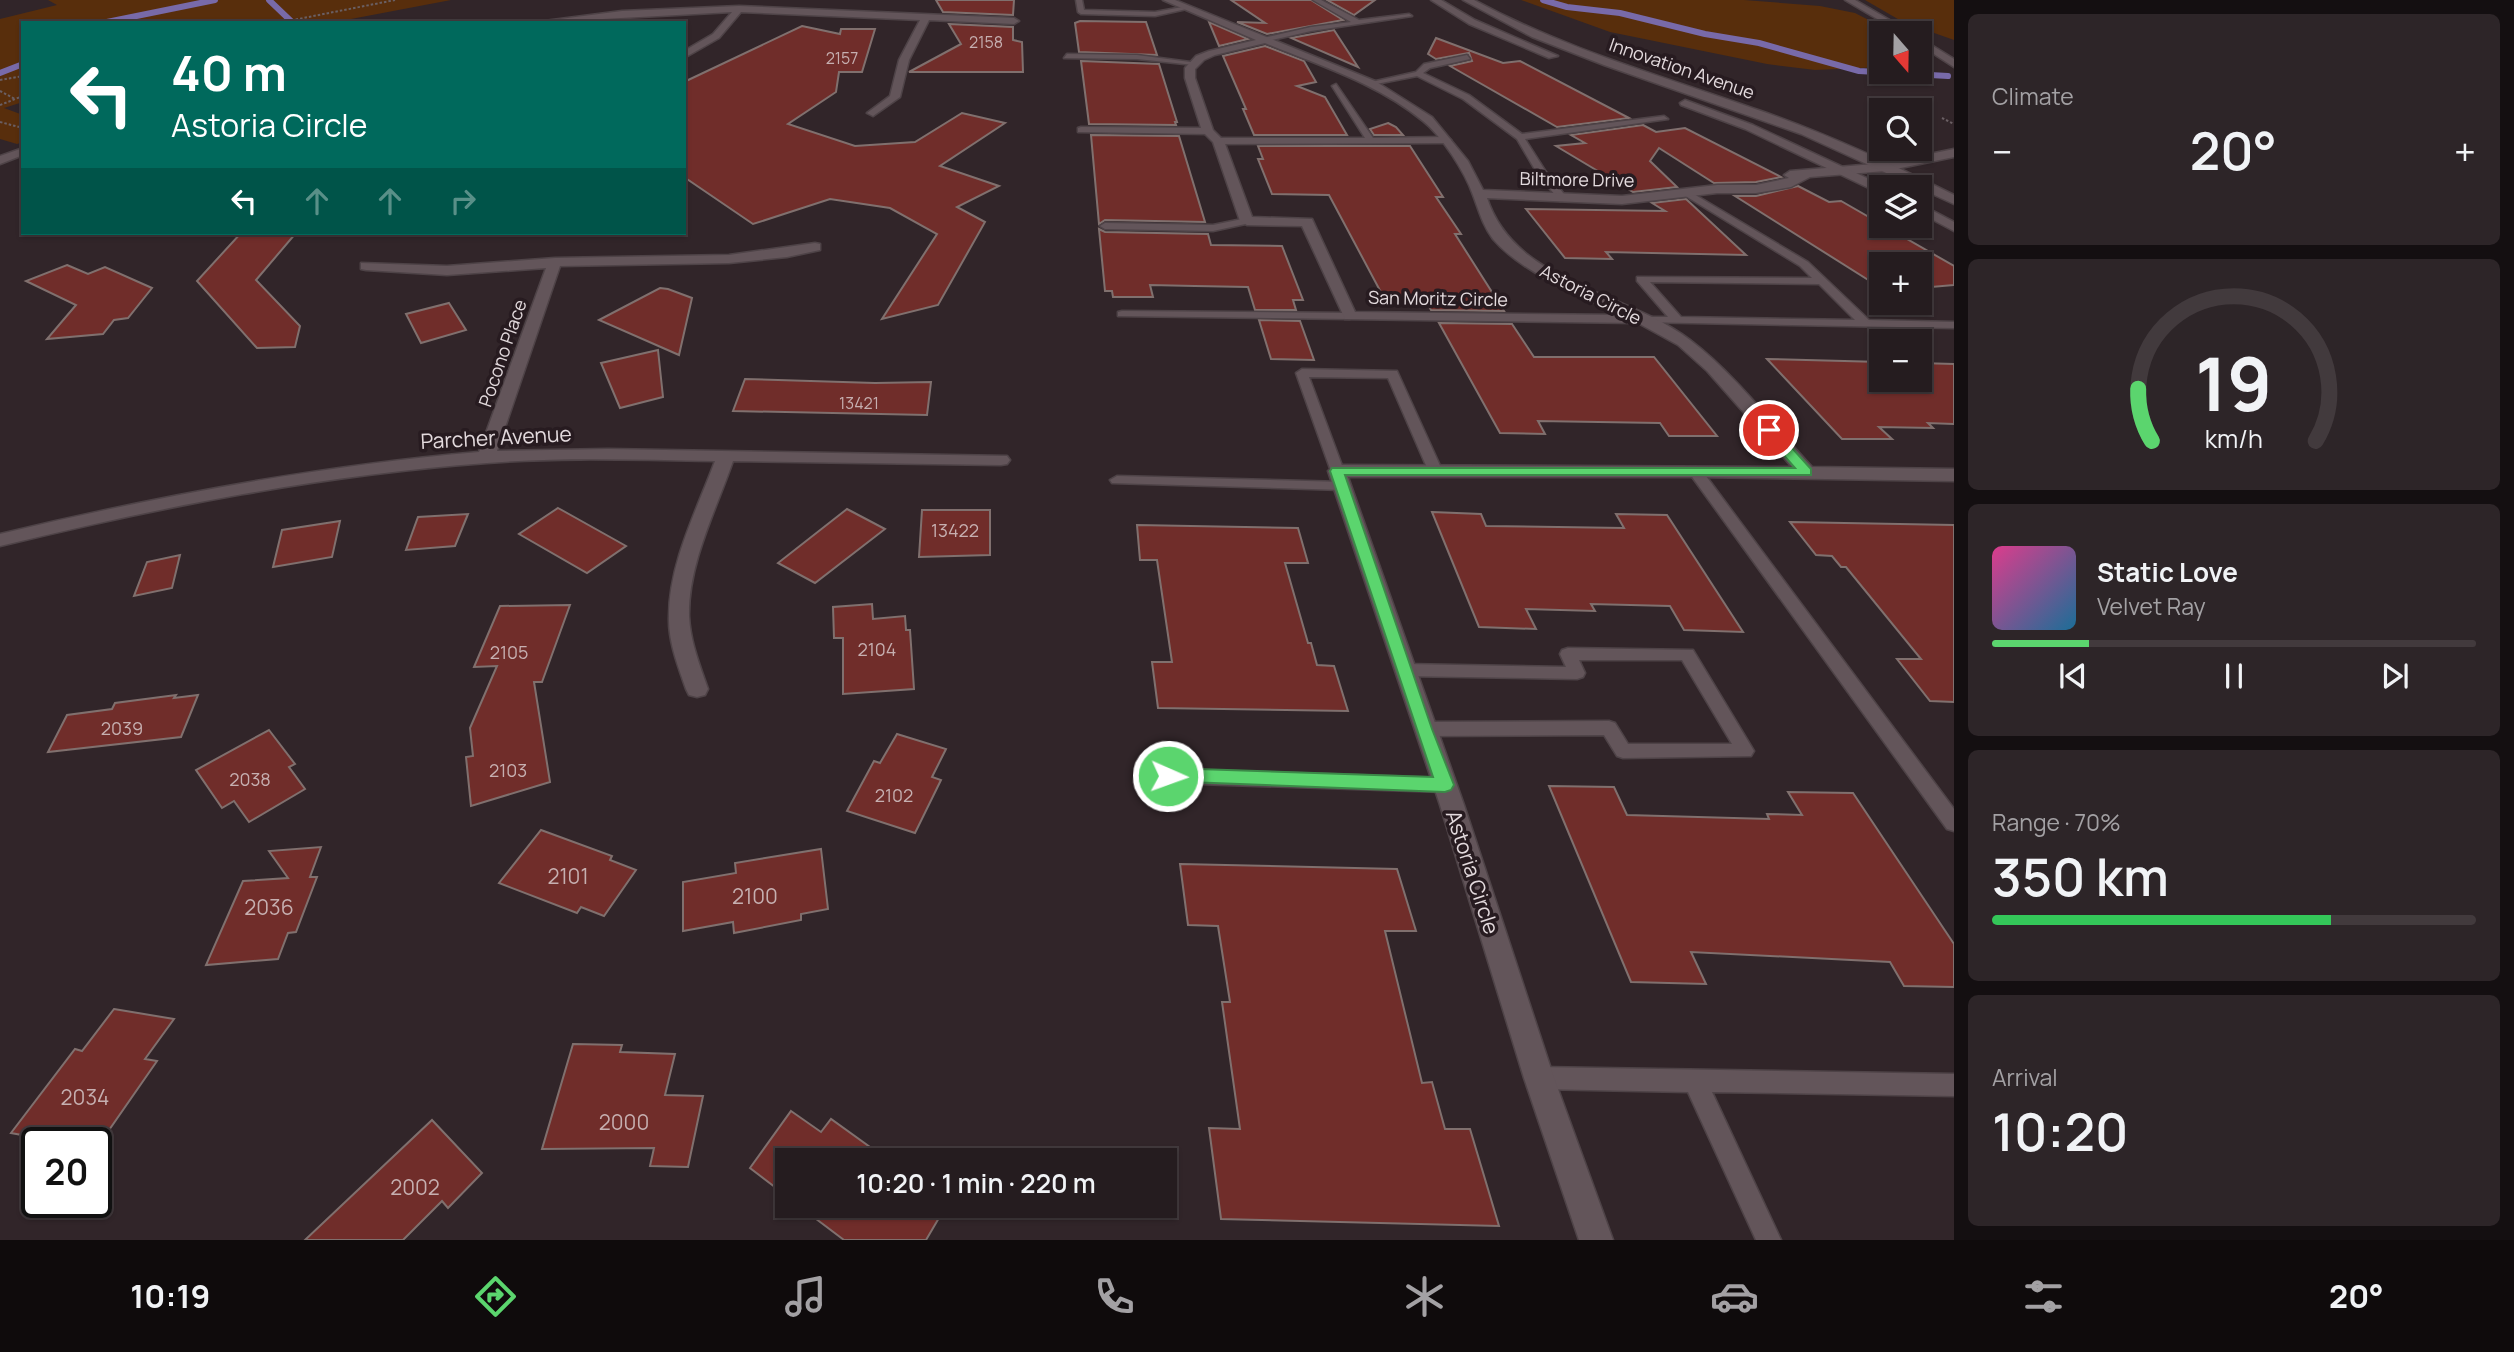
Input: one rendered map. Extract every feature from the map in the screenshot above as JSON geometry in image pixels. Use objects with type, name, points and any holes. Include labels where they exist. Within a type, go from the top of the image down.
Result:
[{"type":"street","points":[[621,0],[622,14]]},
{"type":"street","name":"Astoria Circle","points":[[1167,0],[1371,83],[1428,119],[1447,140],[1479,194],[1486,216],[1499,237],[1546,274],[1683,342],[1713,368],[1806,472]]},
{"type":"street","points":[[1435,0],[1472,22],[1560,58]]},
{"type":"street","name":"Innovation Avenue","points":[[1467,0],[1543,37],[1758,113],[1886,167],[1954,200]]},
{"type":"street","points":[[1849,0],[1886,21]]},
{"type":"street","points":[[686,54],[716,36],[739,9]]},
{"type":"street","points":[[553,21],[622,14],[739,9],[866,10],[925,18],[1014,21]]},
{"type":"street","points":[[873,113],[895,97],[904,60],[925,18]]},
{"type":"street","points":[[1247,221],[1190,78],[1190,68],[1212,52],[1266,40]]},
{"type":"street","points":[[1932,49],[1954,64]]},
{"type":"street","name":"Innovation Avenue","points":[[1572,62],[1653,91]]},
{"type":"street","name":"Innovation Avenue","points":[[1675,99],[1749,127],[1869,183]]},
{"type":"street","points":[[0,160],[21,152]]},
{"type":"street","name":"Biltmore Drive","points":[[1479,194],[1622,200],[1717,189],[1756,189],[1787,184],[1805,176],[1886,167],[1954,153]]},
{"type":"street","points":[[1932,215],[1954,227]]},
{"type":"street","name":"San Moritz Circle","points":[[1247,221],[1307,222],[1350,316],[1643,320]]},
{"type":"street","points":[[366,266],[424,272],[555,262],[761,258],[815,247]]},
{"type":"street","name":"Pocono Place","points":[[486,457],[555,262]]},
{"type":"street","name":"Parcher Avenue","points":[[0,540],[123,510],[238,487],[348,471],[486,457],[631,454],[1001,460]]},
{"type":"street","points":[[697,689],[682,650],[679,613],[685,576],[726,456]]},
{"type":"street","points":[[1340,478],[1435,470],[1954,475]]},
{"type":"street","name":"Astoria Circle","points":[[1340,478],[1445,785],[1539,1079],[1596,1240]]},
{"type":"lane","points":[[1079,0],[1081,12],[1155,14],[1188,8]]},
{"type":"lane","points":[[1317,0],[1357,22]]},
{"type":"lane","points":[[1266,40],[1357,22],[1409,16]]},
{"type":"lane","points":[[1067,56],[1138,57],[1194,63]]},
{"type":"lane","points":[[1371,83],[1418,74],[1427,66],[1467,57]]},
{"type":"lane","points":[[1418,74],[1466,97],[1520,137],[1542,173],[1563,199]]},
{"type":"lane","points":[[1336,86],[1371,141]]},
{"type":"lane","points":[[1520,137],[1664,119]]},
{"type":"lane","points":[[1082,130],[1371,141],[1447,140]]},
{"type":"lane","points":[[1687,193],[1804,264],[1866,324]]},
{"type":"lane","points":[[1105,226],[1213,228],[1247,221]]},
{"type":"lane","points":[[1677,320],[1641,279],[1822,281]]},
{"type":"lane","points":[[1122,314],[1350,316]]},
{"type":"lane","points":[[1643,320],[1954,325]]},
{"type":"lane","points":[[1117,480],[1340,478],[1302,373],[1393,374],[1435,470]]},
{"type":"lane","points":[[1695,471],[1954,823]]},
{"type":"lane","points":[[1404,670],[1577,673],[1568,654],[1687,654],[1745,751],[1623,751],[1609,728],[1424,729]]},
{"type":"lane","points":[[1168,776],[1445,785]]},
{"type":"lane","points":[[1539,1079],[1954,1085]]},
{"type":"lane","points":[[1695,1081],[1769,1240]]},
{"type":"path","points":[[284,21],[395,0]]},
{"type":"path","points":[[0,80],[21,76]]},
{"type":"path","points":[[0,91],[16,99]]},
{"type":"path","points":[[0,105],[21,97]]},
{"type":"path","points":[[1942,118],[1954,124]]},
{"type":"path","points":[[0,122],[21,127]]},
{"type":"shaded area","points":[[48,0],[451,0],[341,21],[21,21],[21,103],[4,108],[21,114],[21,143],[0,139],[0,19],[57,5]]},
{"type":"shaded area","points":[[1521,0],[1744,0],[1820,6],[1855,13],[1871,21],[1869,68],[1815,70],[1767,64],[1610,32]]},
{"type":"shaded area","points":[[1865,0],[1954,0],[1954,40],[1932,32],[1932,21],[1901,21]]},
{"type":"building","points":[[936,0],[1014,0],[1013,15],[943,12]]},
{"type":"building","points":[[1231,0],[1311,0],[1343,20],[1267,34],[1237,22],[1265,23]]},
{"type":"building","points":[[1327,0],[1375,0],[1354,15]]},
{"type":"building","points":[[1146,22],[1157,55],[1079,52],[1075,23]]},
{"type":"building","points":[[1209,22],[1248,39],[1219,46]]},
{"type":"building","points":[[949,24],[1013,27],[1013,40],[1022,42],[1023,72],[909,72],[961,44]]},
{"type":"building","points":[[802,26],[840,34],[841,29],[875,29],[862,72],[839,72],[836,92],[788,124],[855,146],[915,142],[962,113],[1005,123],[940,166],[999,186],[957,207],[985,222],[938,305],[882,319],[937,234],[890,208],[830,199],[753,224],[686,178],[686,81]]},
{"type":"building","points":[[1334,30],[1358,67],[1291,38]]},
{"type":"building","points":[[1436,38],[1503,63],[1520,61],[1629,118],[1557,127],[1450,66],[1472,61],[1469,53],[1436,59],[1428,54]]},
{"type":"building","points":[[1265,46],[1304,61],[1316,82],[1297,86],[1325,97],[1347,135],[1254,135],[1223,56]]},
{"type":"building","points":[[1081,61],[1159,64],[1176,125],[1089,124]]},
{"type":"building","points":[[1388,123],[1403,135],[1374,135],[1370,129]]},
{"type":"building","points":[[1643,125],[1656,132],[1685,128],[1781,177],[1756,182],[1714,183],[1659,148],[1650,161],[1677,187],[1633,192],[1556,146],[1585,143],[1571,135]]},
{"type":"building","points":[[1091,135],[1179,136],[1205,222],[1105,220],[1099,224]]},
{"type":"building","points":[[1258,146],[1410,146],[1443,197],[1436,197],[1461,234],[1455,234],[1504,311],[1431,310],[1427,303],[1397,302],[1395,298],[1384,298],[1329,195],[1272,194],[1258,159],[1263,159]]},
{"type":"building","points":[[1798,186],[1829,202],[1841,201],[1869,217],[1869,238],[1905,238],[1930,252],[1869,252],[1869,280],[1735,196],[1756,196]]},
{"type":"building","points":[[1686,199],[1746,255],[1606,252],[1612,259],[1565,258],[1526,209],[1665,211],[1652,203]]},
{"type":"building","points":[[1099,229],[1105,232],[1208,234],[1211,245],[1282,246],[1303,300],[1293,300],[1296,310],[1255,310],[1248,287],[1150,285],[1153,297],[1113,297],[1112,291],[1105,291]]},
{"type":"building","points":[[239,235],[294,235],[256,280],[300,326],[295,347],[257,348],[197,281]]},
{"type":"building","points":[[1932,253],[1954,266],[1954,285],[1932,287]]},
{"type":"building","points":[[67,265],[88,274],[105,267],[152,288],[128,318],[114,320],[103,334],[47,339],[76,305],[26,281]]},
{"type":"building","points":[[660,288],[692,298],[679,355],[599,320]]},
{"type":"building","points":[[449,303],[466,330],[421,343],[406,314]]},
{"type":"building","points":[[1259,320],[1300,321],[1314,360],[1271,359]]},
{"type":"building","points":[[1439,323],[1512,324],[1534,357],[1654,357],[1717,436],[1669,436],[1660,423],[1538,421],[1545,434],[1500,433]]},
{"type":"building","points":[[658,350],[663,397],[620,408],[601,363]]},
{"type":"building","points":[[1767,359],[1869,362],[1869,392],[1932,392],[1932,363],[1954,364],[1954,424],[1928,423],[1933,428],[1879,427],[1892,439],[1842,439]]},
{"type":"building","points":[[745,379],[931,382],[927,415],[733,411]]},
{"type":"building","points":[[558,508],[626,546],[587,573],[519,534]]},
{"type":"building","points":[[847,509],[885,529],[815,583],[778,563]]},
{"type":"building","points":[[922,510],[990,510],[990,555],[919,557]]},
{"type":"building","points":[[1432,512],[1481,514],[1486,526],[1624,528],[1616,514],[1667,515],[1743,632],[1684,630],[1670,606],[1591,604],[1595,611],[1526,609],[1536,629],[1479,627]]},
{"type":"building","points":[[468,514],[455,546],[406,550],[418,517]]},
{"type":"building","points":[[340,521],[332,557],[273,567],[282,530]]},
{"type":"building","points":[[1790,522],[1954,525],[1954,702],[1930,701],[1897,659],[1921,659],[1846,567],[1841,567],[1832,556],[1816,555]]},
{"type":"building","points":[[1137,525],[1298,528],[1308,563],[1285,563],[1317,665],[1334,666],[1348,711],[1158,708],[1152,662],[1172,662],[1157,560],[1140,560]]},
{"type":"building","points":[[180,555],[172,588],[134,596],[147,562]]},
{"type":"building","points":[[872,604],[873,619],[905,616],[906,630],[910,630],[914,689],[843,694],[843,638],[834,638],[833,607]]},
{"type":"building","points":[[570,605],[542,682],[534,682],[550,782],[471,806],[466,757],[473,756],[470,728],[497,666],[474,667],[500,606]]},
{"type":"building","points":[[176,695],[174,698],[198,695],[181,737],[48,752],[67,715],[112,709],[115,703]]},
{"type":"building","points":[[269,730],[295,764],[289,767],[305,789],[249,822],[234,801],[222,808],[196,770]]},
{"type":"building","points":[[897,734],[946,749],[932,777],[941,780],[915,833],[847,811],[874,761],[880,763]]},
{"type":"building","points":[[1549,786],[1614,787],[1627,815],[1769,819],[1767,814],[1802,815],[1788,792],[1853,793],[1954,944],[1954,987],[1904,986],[1890,962],[1691,952],[1706,984],[1631,982]]},
{"type":"building","points":[[541,830],[612,856],[610,860],[636,870],[604,916],[581,907],[577,913],[499,883]]},
{"type":"building","points":[[321,847],[310,877],[317,877],[296,932],[288,933],[278,959],[206,965],[243,881],[288,878],[269,851]]},
{"type":"building","points":[[821,849],[828,909],[801,914],[801,920],[734,933],[733,922],[683,931],[683,882],[736,873],[735,863]]},
{"type":"building","points":[[1180,864],[1397,869],[1416,931],[1385,931],[1422,1083],[1432,1082],[1445,1129],[1470,1129],[1499,1226],[1221,1219],[1209,1128],[1240,1129],[1222,1002],[1230,1002],[1218,926],[1188,925]]},
{"type":"building","points":[[114,1009],[174,1019],[145,1059],[157,1061],[111,1127],[21,1127],[21,1135],[11,1133],[75,1049],[82,1051]]},
{"type":"building","points":[[573,1044],[622,1045],[620,1052],[675,1054],[665,1095],[703,1096],[688,1167],[650,1166],[654,1148],[542,1149]]},
{"type":"building","points":[[791,1111],[821,1132],[831,1119],[871,1148],[775,1148],[775,1187],[750,1168]]},
{"type":"building","points":[[432,1120],[482,1173],[448,1208],[442,1201],[403,1240],[305,1240]]},
{"type":"building","points":[[815,1218],[939,1218],[926,1240],[844,1240]]},
{"type":"waterway","points":[[112,21],[215,0]]},
{"type":"waterway","points":[[269,0],[291,21]]},
{"type":"waterway","points":[[1543,0],[1567,7],[1620,13],[1705,34],[1759,43],[1859,71],[1948,76]]},
{"type":"waterway","points":[[0,73],[21,65]]},
{"type":"route","points":[[1168,776],[1445,785],[1337,471],[1806,472],[1769,430]]}]
